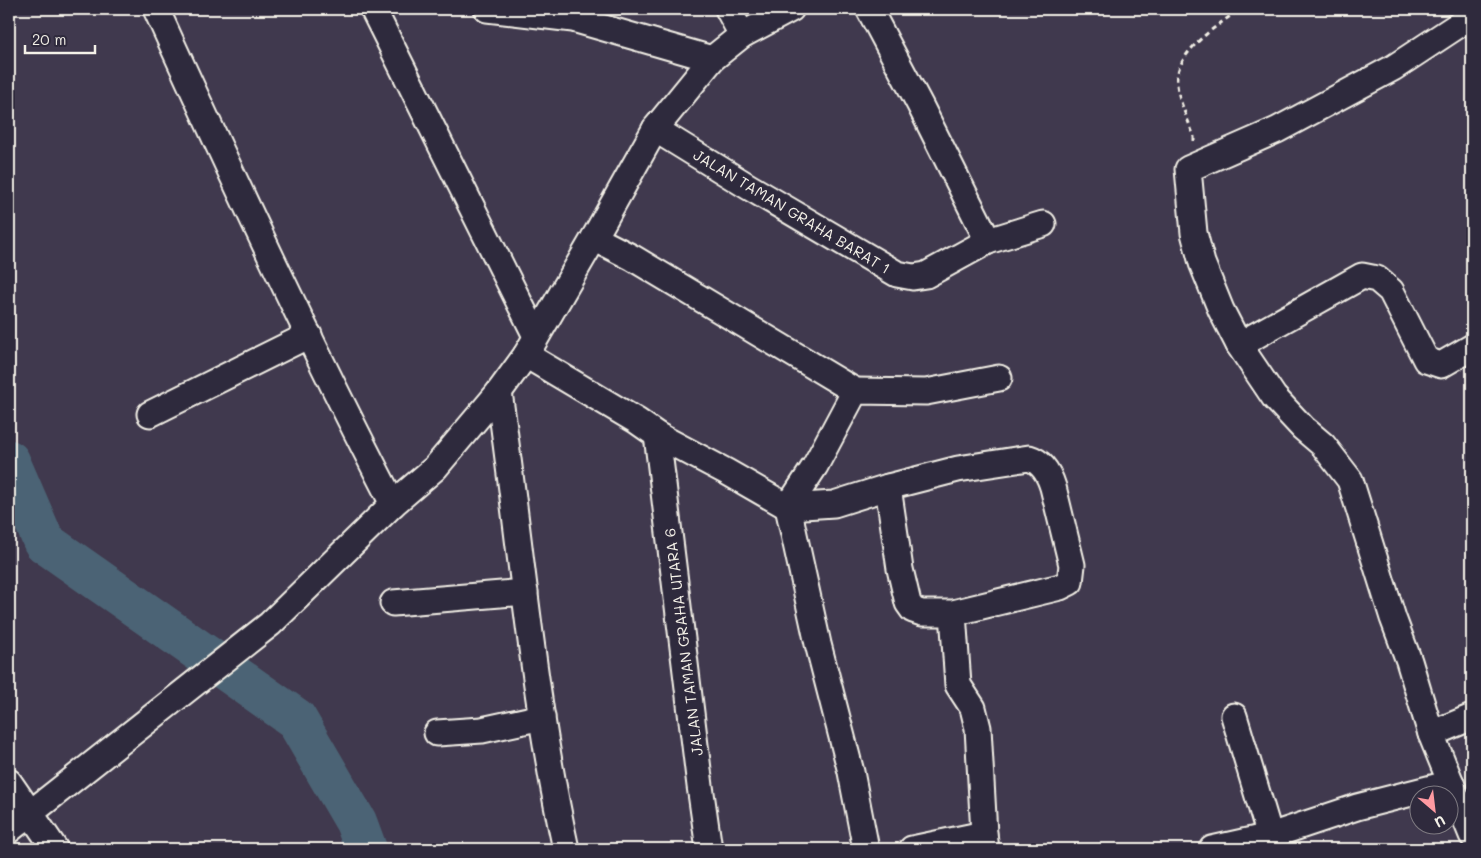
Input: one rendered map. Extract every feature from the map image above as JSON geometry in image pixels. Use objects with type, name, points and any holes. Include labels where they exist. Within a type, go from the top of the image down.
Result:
[{"type":"street","points":[[156,9],[237,186],[342,406],[393,504]]},
{"type":"street","points":[[373,9],[531,345],[657,435],[727,472],[788,508],[834,504],[888,487],[958,469],[1029,458],[1036,460],[1042,465],[1050,478],[1072,565],[1070,582],[1060,587],[954,613],[922,614],[914,610],[908,603],[900,568],[888,487]]},
{"type":"street","points":[[487,9],[573,14],[712,59]]},
{"type":"street","points":[[728,9],[742,35]]},
{"type":"street","points":[[9,830],[270,624],[393,504],[435,468],[500,392],[531,345],[594,238],[655,128],[712,59],[742,35],[791,9]]},
{"type":"street","points":[[869,9],[988,241]]},
{"type":"street","points":[[1472,16],[1385,72],[1277,130],[1188,169],[1194,232],[1202,262],[1221,310],[1239,345],[1274,397],[1303,428],[1323,445],[1350,480],[1431,734],[1472,834]]},
{"type":"street","name":"JALAN TAMAN GRAHA BARAT 1","points":[[655,128],[749,187],[897,274],[913,277],[926,275],[988,241],[1043,224]]},
{"type":"street","points":[[594,238],[633,258],[855,391],[926,392],[999,378]]},
{"type":"street","points":[[1239,345],[1362,276],[1377,279],[1391,291],[1426,360],[1441,364],[1472,347]]},
{"type":"street","points":[[150,414],[309,335]]},
{"type":"street","points":[[855,391],[815,466],[788,508],[818,644],[851,772],[866,849]]},
{"type":"street","points":[[500,392],[542,717],[556,804],[566,849]]},
{"type":"street","name":"JALAN TAMAN GRAHA UTARA 6","points":[[657,435],[709,849]]},
{"type":"street","points":[[393,603],[525,592]]},
{"type":"street","points":[[912,849],[985,842],[978,728],[974,708],[958,686],[954,613]]},
{"type":"street","points":[[1234,716],[1270,836]]},
{"type":"street","points":[[1431,734],[1472,716]]},
{"type":"street","points":[[437,734],[482,730],[542,717]]},
{"type":"street","points":[[9,782],[55,849]]},
{"type":"street","points":[[1212,849],[1270,836],[1357,807],[1450,782]]},
{"type":"path","points":[[1188,169],[1194,137],[1178,92],[1177,77],[1182,64],[1199,39],[1240,10]]},
{"type":"waterway","points":[[9,461],[44,542],[296,719],[356,822],[366,849]]}]
